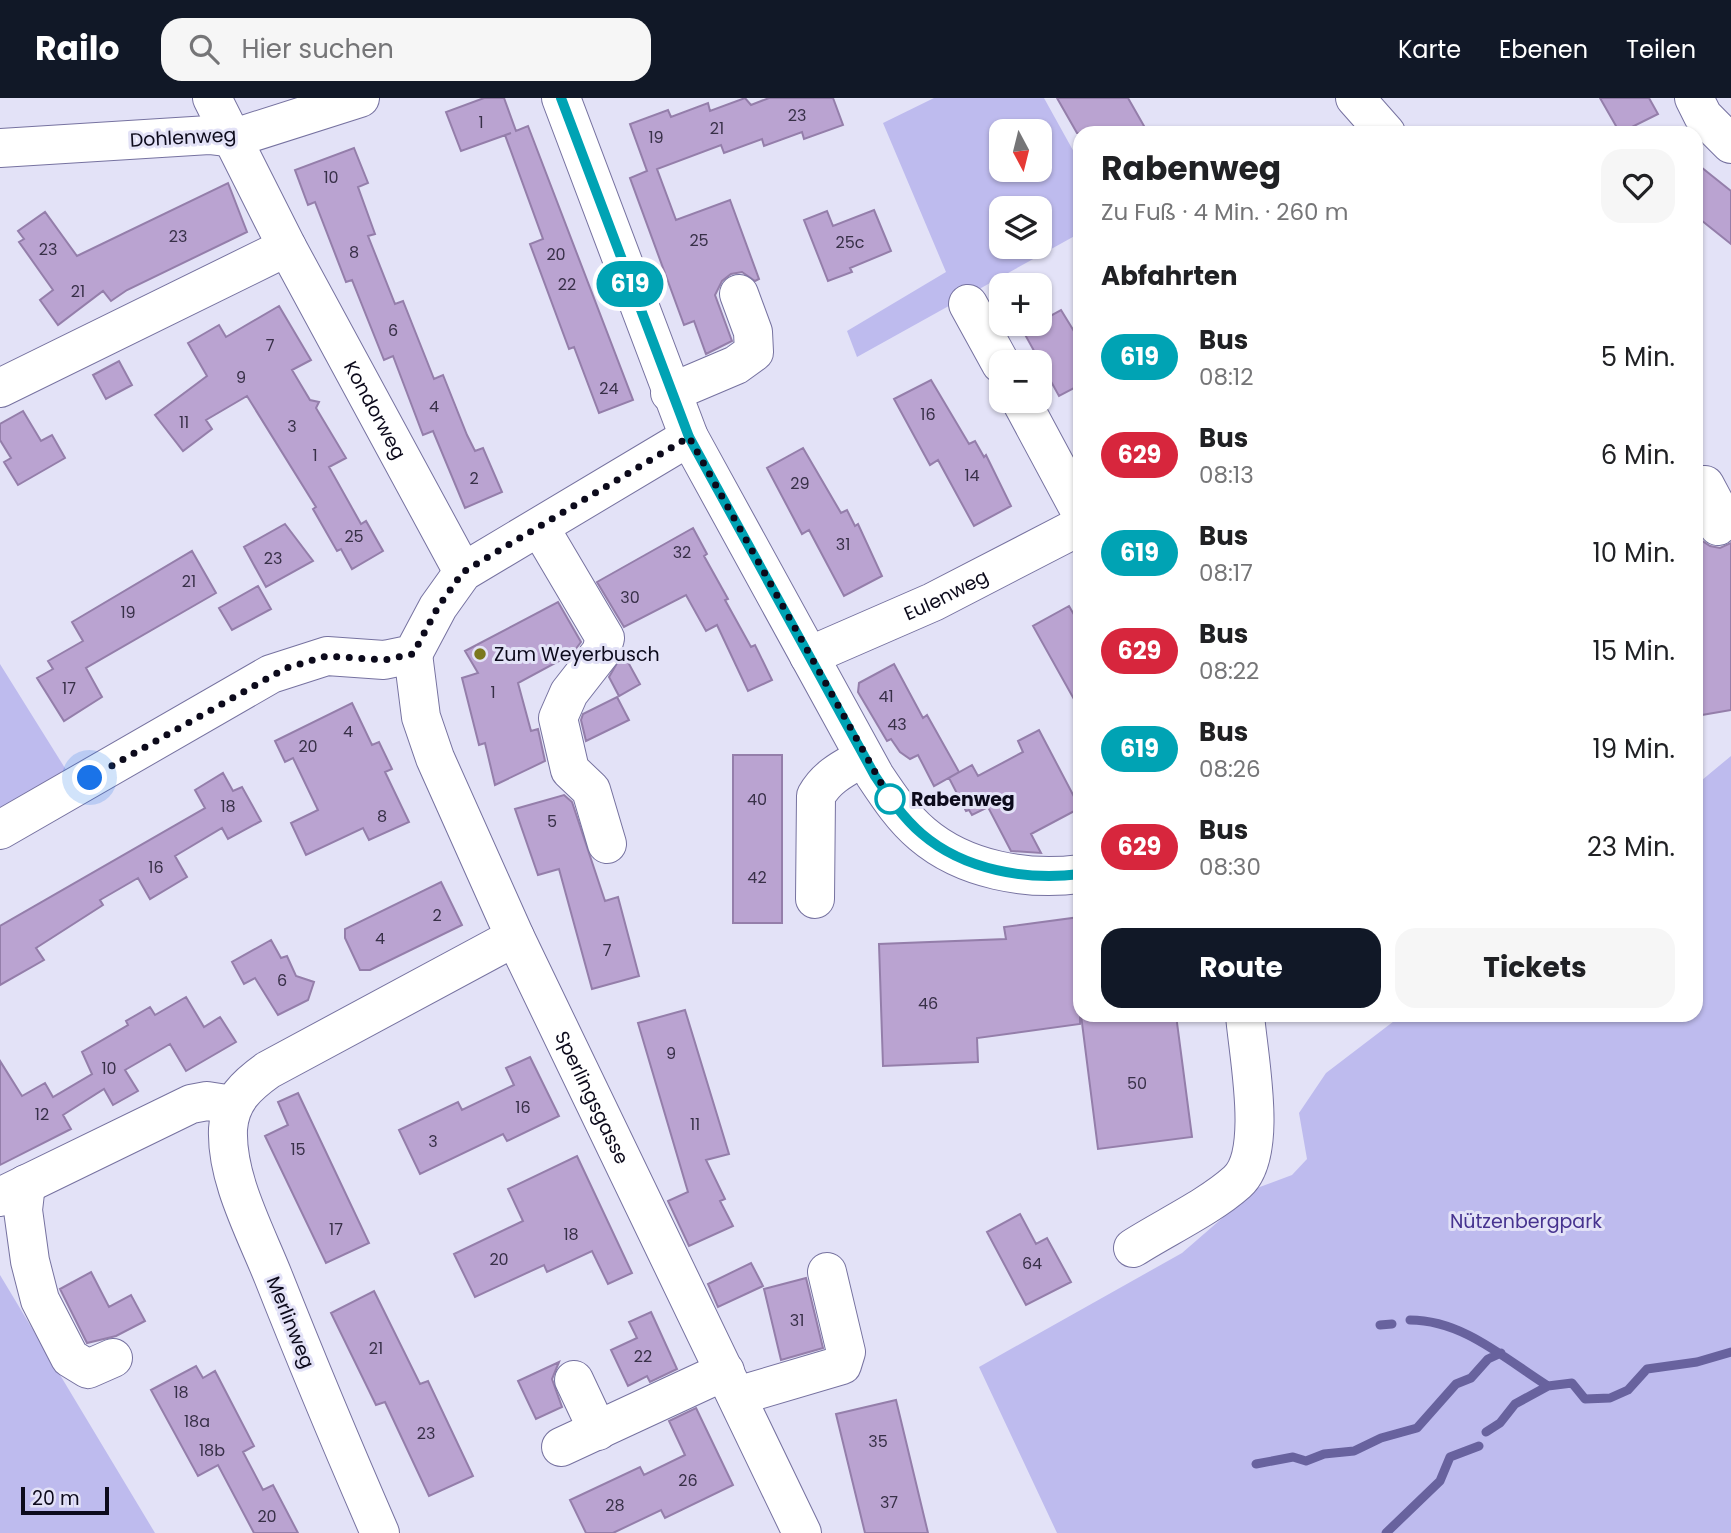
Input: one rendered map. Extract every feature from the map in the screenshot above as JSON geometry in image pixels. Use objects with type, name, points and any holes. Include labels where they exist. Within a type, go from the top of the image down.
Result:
[{"type":"street","name":"Kondorweg","points":[[212,98],[287,247],[463,572]]},
{"type":"street","name":"Dohlenweg","points":[[0,148],[209,135],[234,138],[360,98]]},
{"type":"street","points":[[561,98],[670,393],[689,437],[864,757],[897,809],[923,835],[970,861],[1023,874],[1073,874]]},
{"type":"street","points":[[1355,98],[1380,126]]},
{"type":"street","points":[[1694,98],[1703,116],[1731,144]]},
{"type":"street","points":[[0,388],[287,247]]},
{"type":"street","points":[[670,393],[736,365],[754,352],[753,332],[739,294]]},
{"type":"street","points":[[968,303],[993,350]]},
{"type":"street","points":[[1027,413],[1073,498]]},
{"type":"street","points":[[0,830],[271,674],[327,656],[384,660],[413,654],[438,607],[463,572],[689,437]]},
{"type":"street","points":[[1711,483],[1718,526]]},
{"type":"street","points":[[540,528],[605,638],[601,652],[569,693],[558,718],[570,770],[591,790],[607,844]]},
{"type":"street","name":"Eulenweg","points":[[808,656],[933,602],[1073,530]]},
{"type":"street","name":"Sperlingsgasse","points":[[413,654],[421,717],[435,758],[515,937],[802,1533]]},
{"type":"street","points":[[815,900],[816,796],[823,784],[864,757]]},
{"type":"street","points":[[113,1358],[88,1369],[70,1358],[40,1300],[23,1210],[13,1191],[191,1104],[207,1101],[233,1105],[247,1084],[268,1070],[515,937]]},
{"type":"street","points":[[1133,1248],[1239,1181],[1251,1161],[1255,1139],[1246,1022]]},
{"type":"street","name":"Merlinweg","points":[[233,1105],[228,1129],[235,1176],[325,1409],[380,1533]]},
{"type":"street","points":[[561,1447],[731,1383],[842,1365],[846,1352],[827,1272]]},
{"type":"street","points":[[574,1380],[598,1431]]},
{"type":"green space","points":[[934,98],[1044,98],[1073,150],[1073,237],[1052,249],[1052,196],[989,196],[989,259],[1033,259],[1008,273],[989,273],[989,284],[857,357],[847,331],[946,272],[883,123]]},
{"type":"green space","points":[[0,664],[73,781],[0,825]]},
{"type":"green space","name":"Nützenbergpark","points":[[1731,756],[1731,1533],[1057,1533],[979,1367],[1182,1253],[1257,1188],[1292,1175],[1307,1159],[1299,1113],[1326,1073],[1393,1022],[1703,1022],[1703,779]]},
{"type":"green space","points":[[0,1275],[155,1533],[0,1533]]},
{"type":"building","points":[[484,98],[504,98],[516,131],[528,126],[633,400],[599,413],[574,347],[569,349],[530,244],[543,239],[505,135],[461,151],[446,112]]},
{"type":"building","points":[[745,98],[751,105],[769,98],[833,98],[843,125],[804,139],[802,132],[764,146],[762,139],[724,153],[721,145],[657,169],[676,220],[730,200],[759,279],[755,281],[742,272],[731,274],[722,281],[715,295],[732,341],[706,354],[694,321],[684,325],[630,178],[647,171],[630,124],[668,110],[671,117],[708,103],[710,111]]},
{"type":"building","points":[[1057,98],[1128,98],[1144,126],[1073,126]]},
{"type":"building","points":[[1600,98],[1649,98],[1658,114],[1634,126],[1616,126]]},
{"type":"building","points":[[354,148],[368,183],[358,187],[375,234],[368,236],[395,304],[403,301],[434,379],[443,375],[475,451],[483,448],[502,492],[465,508],[433,431],[423,435],[393,356],[384,360],[352,280],[346,282],[315,202],[308,205],[295,170]]},
{"type":"building","points":[[1703,169],[1731,191],[1731,244],[1703,222]]},
{"type":"building","points":[[228,183],[247,232],[127,290],[111,301],[103,291],[58,325],[40,300],[53,290],[19,242],[24,239],[18,231],[45,212],[77,256]]},
{"type":"building","points":[[874,210],[891,251],[850,268],[852,272],[828,281],[804,220],[827,211],[833,226]]},
{"type":"building","points":[[279,306],[311,360],[292,370],[310,400],[319,402],[316,408],[346,458],[329,467],[361,524],[366,521],[383,551],[352,569],[341,549],[337,551],[313,509],[316,507],[247,396],[206,420],[212,429],[183,451],[155,415],[207,376],[188,343],[219,325],[226,337]]},
{"type":"building","points":[[1061,310],[1073,330],[1073,389],[1059,396],[1052,383],[1052,350],[1034,350],[1026,336],[1052,336],[1052,315]]},
{"type":"building","points":[[119,361],[132,385],[106,399],[93,375]]},
{"type":"building","points":[[931,380],[969,444],[975,441],[984,457],[986,455],[1011,506],[974,526],[938,460],[930,465],[894,399]]},
{"type":"building","points":[[23,411],[41,441],[52,435],[65,458],[18,485],[4,462],[11,458],[0,440],[0,424]]},
{"type":"building","points":[[803,448],[841,513],[847,510],[855,526],[858,524],[882,576],[844,596],[809,530],[802,534],[767,468]]},
{"type":"building","points":[[285,524],[313,561],[266,587],[244,547]]},
{"type":"building","points":[[693,528],[707,554],[704,556],[728,599],[725,600],[751,647],[755,645],[772,680],[748,691],[717,625],[706,631],[686,595],[624,627],[597,582]]},
{"type":"building","points":[[1703,541],[1720,548],[1731,543],[1731,710],[1703,715]]},
{"type":"building","points":[[192,551],[216,593],[86,668],[102,697],[64,721],[37,678],[53,669],[48,661],[83,641],[72,622]]},
{"type":"building","points":[[258,586],[271,609],[232,630],[219,608]]},
{"type":"building","points":[[558,602],[581,642],[572,654],[518,683],[531,731],[538,729],[545,761],[495,785],[485,743],[479,745],[462,678],[478,673],[465,651]]},
{"type":"building","points":[[1069,606],[1073,613],[1073,697],[1033,626]]},
{"type":"building","points":[[623,653],[640,684],[619,696],[609,677]]},
{"type":"building","points":[[894,664],[923,718],[927,715],[959,772],[934,786],[918,755],[910,759],[900,752],[891,739],[887,741],[858,692],[859,683]]},
{"type":"building","points":[[617,697],[629,720],[586,741],[581,720],[583,714]]},
{"type":"building","points":[[352,703],[372,745],[379,742],[392,769],[385,772],[409,822],[369,840],[363,828],[306,855],[291,823],[318,810],[293,758],[285,762],[275,741]]},
{"type":"building","points":[[1039,730],[1073,795],[1073,812],[1031,834],[1041,853],[1011,851],[988,807],[972,815],[969,810],[966,811],[949,778],[972,765],[978,776],[1023,752],[1018,741]]},
{"type":"building","points":[[733,755],[782,755],[782,923],[733,923]]},
{"type":"building","points":[[223,773],[233,791],[242,787],[261,821],[228,839],[222,828],[175,856],[187,877],[150,899],[138,878],[100,900],[103,905],[36,948],[44,960],[0,985],[0,926],[205,808],[195,790]]},
{"type":"building","points":[[564,795],[572,802],[605,901],[618,897],[639,976],[592,989],[559,869],[538,875],[515,809]]},
{"type":"building","points":[[441,882],[462,925],[370,970],[360,970],[345,938],[345,929]]},
{"type":"building","points":[[1073,918],[1073,1022],[1080,1024],[977,1038],[978,1062],[883,1066],[879,944],[1006,939],[1004,927]]},
{"type":"building","points":[[271,940],[281,958],[287,956],[296,976],[314,982],[308,1000],[278,1015],[255,978],[244,984],[232,962]]},
{"type":"building","points":[[186,997],[204,1027],[220,1017],[236,1042],[186,1071],[170,1044],[125,1070],[138,1091],[113,1105],[104,1089],[63,1115],[71,1129],[0,1165],[0,1061],[22,1096],[45,1083],[53,1097],[92,1074],[82,1052],[128,1025],[126,1021],[150,1007],[155,1015]]},
{"type":"building","points":[[685,1010],[729,1154],[706,1160],[725,1199],[720,1201],[733,1226],[689,1246],[668,1201],[688,1192],[638,1023]]},
{"type":"building","points":[[1082,1022],[1177,1022],[1192,1137],[1098,1149]]},
{"type":"building","points":[[530,1057],[559,1116],[507,1141],[503,1134],[420,1174],[399,1130],[458,1102],[462,1110],[514,1085],[506,1068]]},
{"type":"building","points":[[298,1093],[369,1243],[326,1263],[265,1136],[288,1125],[278,1102]]},
{"type":"building","points":[[577,1156],[632,1273],[608,1284],[592,1251],[547,1272],[544,1265],[475,1297],[454,1254],[523,1221],[508,1189]]},
{"type":"building","points":[[1020,1214],[1036,1244],[1047,1238],[1071,1282],[1026,1305],[987,1232]]},
{"type":"building","points":[[751,1263],[763,1286],[718,1307],[708,1284]]},
{"type":"building","points":[[91,1272],[109,1307],[131,1295],[145,1321],[116,1336],[87,1343],[60,1289]]},
{"type":"building","points":[[806,1278],[823,1348],[781,1360],[764,1289]]},
{"type":"building","points":[[374,1291],[420,1384],[428,1381],[473,1476],[429,1496],[385,1402],[376,1405],[331,1313]]},
{"type":"building","points":[[651,1312],[677,1369],[650,1382],[647,1376],[628,1386],[611,1350],[637,1338],[629,1322]]},
{"type":"building","points":[[559,1362],[552,1379],[562,1407],[536,1419],[518,1381]]},
{"type":"building","points":[[196,1366],[203,1378],[215,1371],[254,1446],[243,1452],[263,1490],[273,1485],[298,1533],[254,1533],[218,1465],[198,1476],[151,1390]]},
{"type":"building","points":[[896,1400],[928,1533],[865,1533],[836,1414]]},
{"type":"building","points":[[696,1408],[733,1485],[665,1518],[661,1510],[613,1533],[586,1533],[570,1500],[640,1467],[644,1475],[685,1455],[669,1421]]},
{"type":"waterway","points":[[1410,1320],[1429,1322],[1466,1334],[1548,1386],[1572,1383],[1585,1399],[1610,1398],[1628,1390],[1647,1369],[1697,1362],[1731,1352]]},
{"type":"waterway","points":[[1380,1325],[1392,1324]]},
{"type":"waterway","points":[[1256,1464],[1293,1457],[1306,1461],[1324,1454],[1354,1451],[1381,1438],[1417,1428],[1456,1384],[1471,1378],[1488,1359],[1501,1353]]},
{"type":"waterway","points":[[1486,1432],[1500,1423],[1515,1404],[1548,1386]]},
{"type":"waterway","points":[[1386,1533],[1440,1481],[1450,1457],[1479,1446]]},
{"type":"bus line","name":"619","points":[[561,98],[670,393],[689,437],[875,776],[897,809],[923,835],[947,850],[996,869],[1042,877],[1073,875]]},
{"type":"place","name":"Zum Weyerbusch","points":[[480,654]]},
{"type":"place","name":"Rabenweg","points":[[890,799]]},
{"type":"route","points":[[90,778],[271,674],[286,668],[327,656],[384,660],[413,654],[438,607],[463,572],[689,437],[890,799]]}]
